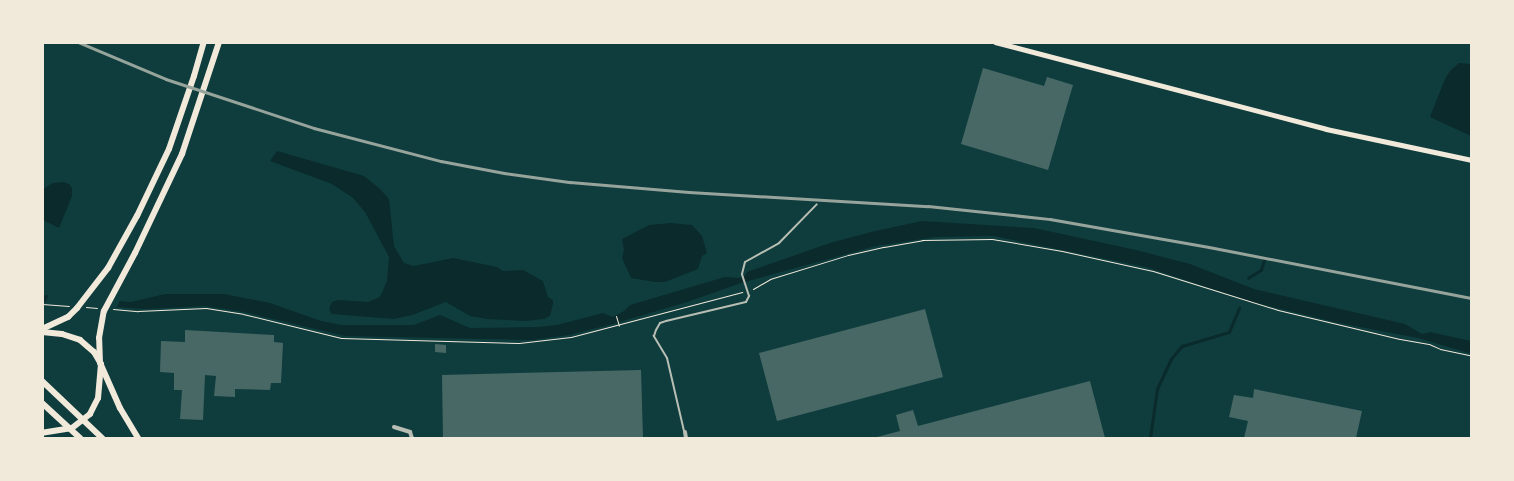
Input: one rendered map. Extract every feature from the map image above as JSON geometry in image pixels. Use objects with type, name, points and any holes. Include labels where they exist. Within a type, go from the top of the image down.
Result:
[{"type":"highway","points":[[42,330],[68,317],[89,295],[108,268],[137,216],[169,149],[200,56],[202,42]]},
{"type":"highway","points":[[42,433],[62,431],[77,426],[90,414],[98,398],[101,364],[99,338],[104,311],[110,296],[135,253],[182,154],[219,42]]},
{"type":"highway","points":[[42,330],[80,340],[94,352],[120,408],[138,438]]},
{"type":"highway","points":[[42,381],[102,438]]},
{"type":"highway","points":[[42,402],[80,438]]},
{"type":"main road","points":[[996,42],[1316,127],[1472,160]]},
{"type":"street","points":[[394,427],[410,432],[412,438]]},
{"type":"street","points":[[685,432],[686,438]]},
{"type":"lane","points":[[685,432],[667,358],[654,336],[660,323],[746,302],[749,299],[742,274],[745,262],[779,244],[817,204]]},
{"type":"path","points":[[118,310],[206,308],[243,314],[341,338],[519,343],[571,337],[747,291],[770,279],[848,255],[884,247],[922,240],[992,240],[1044,248],[1153,271],[1278,310],[1382,335],[1429,344],[1440,349],[1472,356]]},
{"type":"path","points":[[616,316],[619,326]]},
{"type":"water","points":[[1459,63],[1471,64],[1471,136],[1430,117],[1445,79],[1450,71]]},
{"type":"water","points":[[277,151],[364,176],[379,188],[389,199],[394,246],[404,263],[414,266],[453,258],[497,267],[503,271],[523,270],[543,281],[548,297],[553,300],[550,316],[544,319],[525,321],[487,319],[470,316],[446,302],[412,315],[394,319],[332,314],[329,309],[332,302],[338,300],[368,302],[380,297],[387,281],[389,257],[365,212],[353,198],[332,184],[270,161]]},
{"type":"water","points":[[63,182],[69,184],[72,188],[72,196],[59,228],[43,220],[43,189],[53,183]]},
{"type":"water","points":[[922,221],[1034,228],[1136,250],[1190,264],[1254,289],[1405,324],[1422,334],[1430,332],[1471,341],[1472,354],[1418,338],[1339,323],[1252,302],[1146,267],[993,236],[936,237],[876,246],[741,283],[687,302],[613,324],[569,335],[532,340],[345,336],[244,312],[205,306],[144,309],[43,302],[42,295],[131,302],[165,294],[224,294],[270,303],[321,321],[342,325],[414,325],[440,315],[470,328],[537,327],[557,325],[603,313],[613,317],[630,305],[725,277],[740,278],[745,276],[747,272],[830,243]]},
{"type":"water","points":[[671,223],[692,225],[702,236],[707,253],[702,256],[698,269],[665,282],[631,278],[622,258],[624,250],[622,239],[649,225]]},
{"type":"pier","points":[[49,294],[120,299],[116,310],[44,305]]},
{"type":"building","points":[[983,68],[1044,86],[1047,77],[1073,85],[1048,170],[961,144]]},
{"type":"building","points":[[925,309],[943,377],[777,421],[759,353]]},
{"type":"building","points":[[185,330],[274,335],[274,342],[283,343],[281,383],[271,383],[270,390],[235,389],[235,397],[214,396],[216,376],[205,375],[203,420],[180,419],[182,390],[174,390],[174,373],[160,372],[161,341],[185,342]]},
{"type":"building","points":[[435,344],[446,345],[446,353],[435,352]]},
{"type":"building","points":[[641,370],[643,438],[443,438],[442,375]]},
{"type":"building","points":[[1090,381],[1105,438],[873,438],[900,431],[896,415],[913,410],[918,426]]},
{"type":"building","points":[[1254,389],[1362,411],[1356,438],[1244,438],[1248,421],[1229,417],[1234,395],[1253,398]]},
{"type":"waterway","points":[[1248,278],[1261,270],[1264,260]]},
{"type":"waterway","points":[[1150,438],[1157,389],[1171,359],[1182,346],[1229,332],[1239,308]]},
{"type":"railway","points":[[78,42],[166,79],[314,128],[441,161],[504,173],[570,182],[689,192],[928,206],[1050,219],[1209,247],[1472,298]]}]
